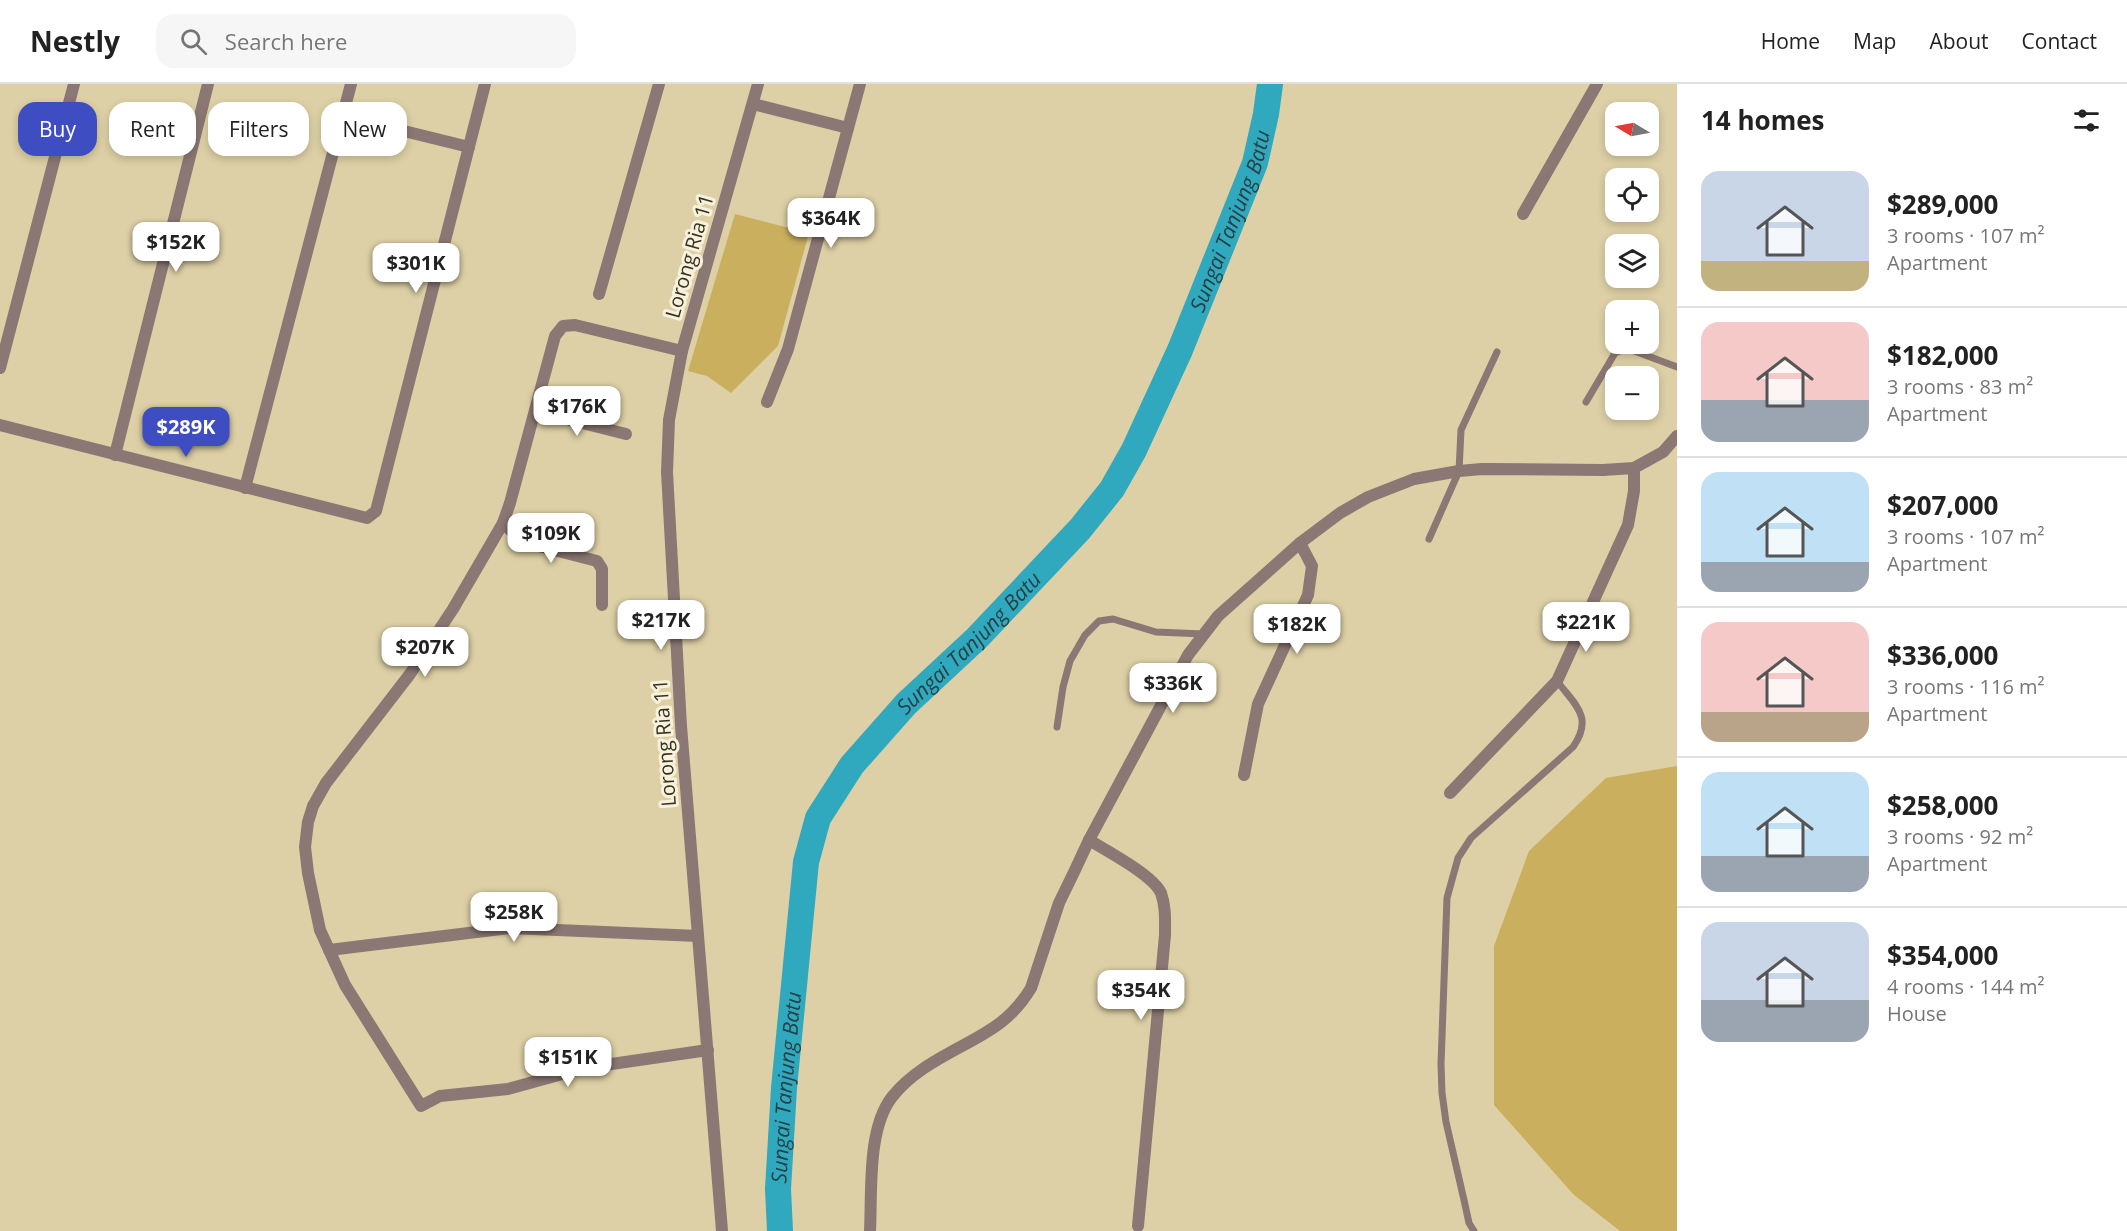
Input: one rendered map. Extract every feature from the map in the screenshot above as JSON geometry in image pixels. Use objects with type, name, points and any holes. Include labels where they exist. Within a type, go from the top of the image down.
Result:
[{"type":"street","points":[[0,369],[74,84]]},
{"type":"street","points":[[115,455],[208,84]]},
{"type":"street","points":[[346,102],[351,84]]},
{"type":"street","points":[[0,425],[367,518],[376,511],[485,84]]},
{"type":"street","points":[[599,294],[658,84]]},
{"type":"street","name":"Lorong Ria 11","points":[[722,1231],[681,726],[667,472],[669,420],[682,351],[758,84]]},
{"type":"street","points":[[766,402],[788,349],[860,84]]},
{"type":"street","points":[[1523,214],[1597,84]]},
{"type":"street","points":[[753,104],[848,128]]},
{"type":"street","points":[[407,132],[469,147]]},
{"type":"street","points":[[245,488],[332,156]]},
{"type":"street","points":[[682,351],[575,325],[563,326],[555,336],[503,523],[453,609],[410,674],[326,783],[313,806],[308,822],[305,847],[320,930],[345,985],[421,1106],[440,1096],[508,1089],[584,1068],[708,1050]]},
{"type":"street","points":[[535,411],[626,434]]},
{"type":"street","points":[[870,1231],[875,1141],[890,1099],[903,1083],[924,1067],[1002,1023],[1024,1000],[1031,988],[1059,903],[1089,840],[1172,684],[1218,616],[1300,543],[1341,513],[1368,497],[1414,479],[1459,471],[1634,468],[1663,452],[1677,436]]},
{"type":"street","points":[[1450,793],[1557,681],[1628,525],[1634,491],[1634,468]]},
{"type":"street","points":[[503,523],[523,542],[597,561],[602,569],[602,604]]},
{"type":"street","points":[[1244,775],[1258,704],[1308,596],[1312,566],[1300,543]]},
{"type":"street","points":[[1089,840],[1150,879],[1160,891],[1165,908],[1166,935],[1138,1226]]},
{"type":"street","points":[[329,950],[510,928],[698,936]]},
{"type":"lane","points":[[1586,402],[1615,353],[1621,350],[1629,349],[1677,367]]},
{"type":"lane","points":[[1429,539],[1459,471],[1461,430],[1497,352]]},
{"type":"lane","points":[[1057,727],[1070,660],[1085,635],[1099,621],[1113,619],[1156,632],[1204,634]]},
{"type":"lane","points":[[1474,1231],[1469,1222],[1448,1133],[1442,1092],[1447,898],[1458,858],[1471,838],[1573,747],[1580,736],[1584,723],[1579,711],[1557,681]]},
{"type":"shaded area","points":[[735,214],[809,233],[778,346],[731,393],[707,376],[688,371]]},
{"type":"shaded area","points":[[1677,766],[1677,1231],[1620,1231],[1574,1195],[1494,1105],[1494,946],[1529,851],[1606,778]]},
{"type":"waterway","name":"Sungai Tanjung Batu","points":[[780,1231],[778,1189],[784,1088],[806,862],[818,818],[852,765],[906,704],[977,638],[1080,529],[1112,489],[1134,450],[1180,350],[1255,163],[1270,84]]}]
